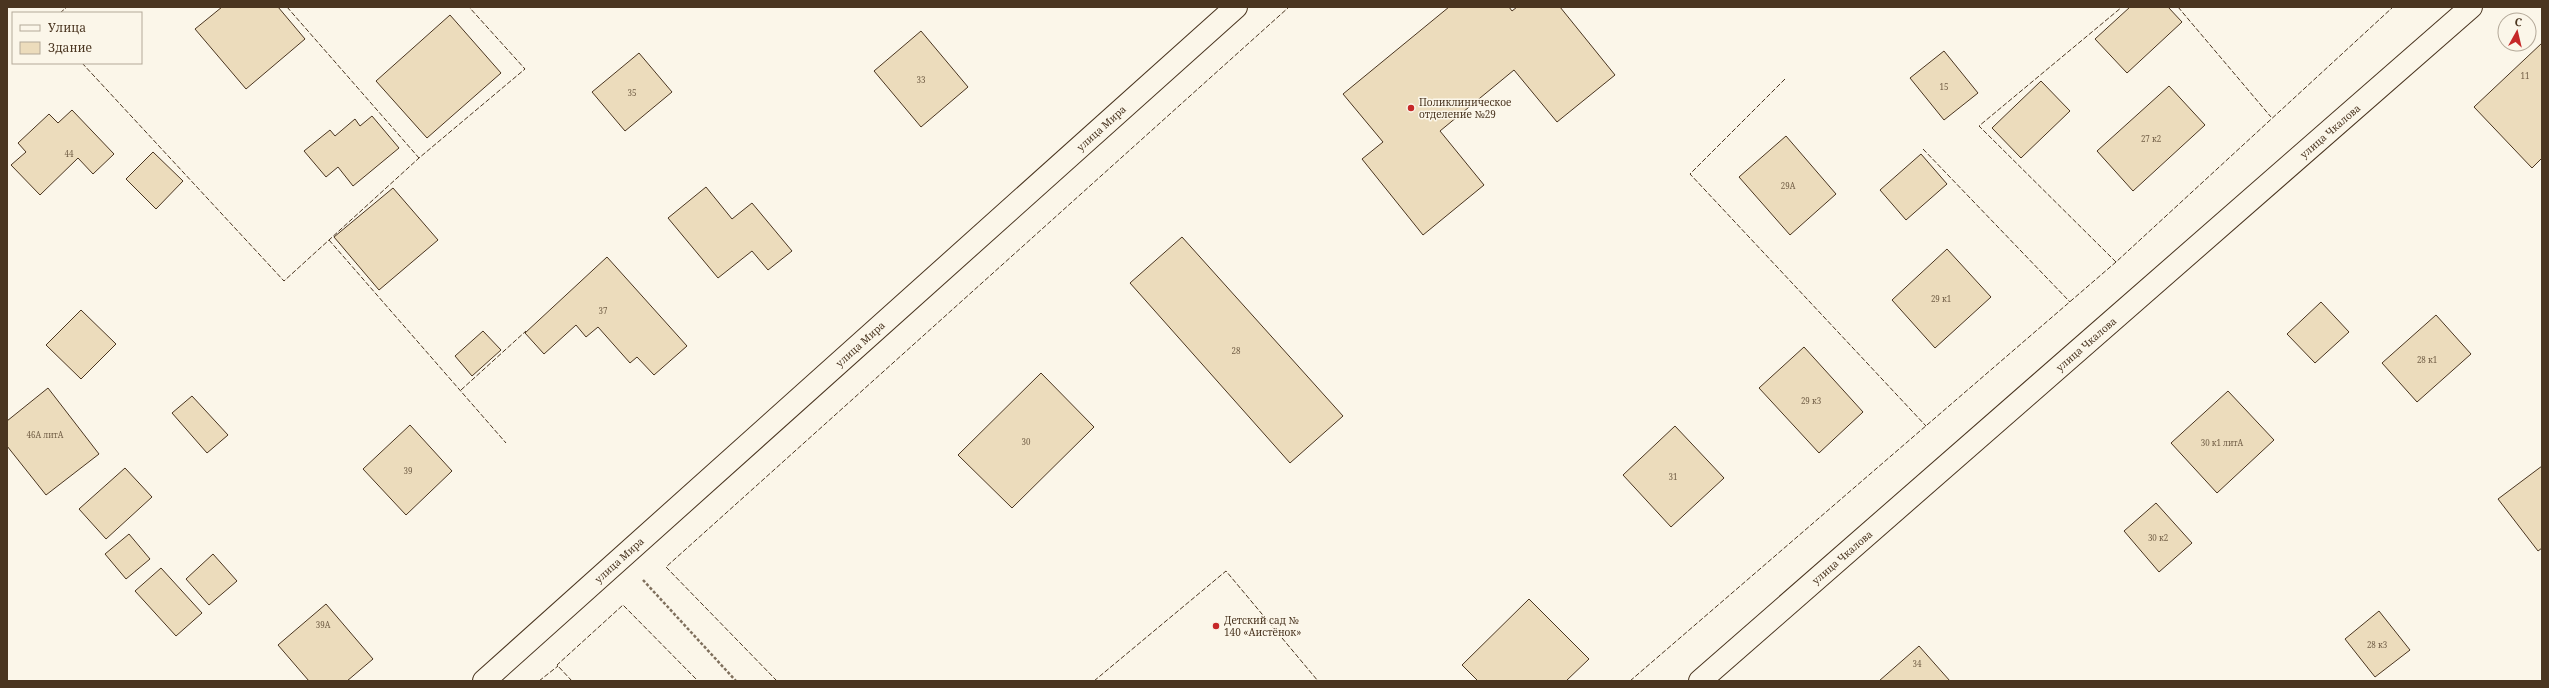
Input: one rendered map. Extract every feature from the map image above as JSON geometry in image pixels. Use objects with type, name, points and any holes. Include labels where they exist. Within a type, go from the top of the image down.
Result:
[{"type":"street","name":"улица Мира","points":[[484,681],[1236,7]]},
{"type":"street","name":"улица Чкалова","points":[[1700,681],[2471,7]]},
{"type":"path","points":[[622,558],[736,681]]},
{"type":"building","points":[[222,7],[278,7],[305,39],[246,89],[195,29]]},
{"type":"building","name":"Поликлиническое отделение №29","points":[[1449,7],[1509,7],[1512,11],[1517,7],[1560,7],[1615,75],[1557,122],[1514,70],[1440,131],[1484,185],[1423,235],[1362,159],[1383,142],[1343,94]]},
{"type":"building","points":[[2130,7],[2168,7],[2182,22],[2127,73],[2095,39]]},
{"type":"building","points":[[450,15],[501,73],[427,138],[376,81]]},
{"type":"building","points":[[921,31],[968,87],[921,127],[874,71]]},
{"type":"building","points":[[2542,43],[2542,158],[2532,168],[2474,107],[2532,52],[2537,52],[2537,48]]},
{"type":"building","points":[[1944,51],[1978,93],[1944,120],[1910,78]]},
{"type":"building","points":[[639,53],[672,92],[625,131],[592,92]]},
{"type":"building","points":[[2041,81],[2070,111],[2021,158],[1992,128]]},
{"type":"building","points":[[2169,86],[2205,125],[2133,191],[2097,151]]},
{"type":"building","points":[[72,110],[114,154],[93,174],[78,158],[40,195],[11,165],[26,152],[18,143],[49,114],[58,123]]},
{"type":"building","points":[[372,116],[399,148],[353,186],[338,167],[326,177],[304,151],[330,130],[335,136],[355,119],[360,126]]},
{"type":"building","points":[[1786,136],[1836,194],[1790,235],[1739,177]]},
{"type":"building","points":[[153,152],[183,181],[156,209],[126,179]]},
{"type":"building","points":[[1921,154],[1947,184],[1906,220],[1880,190]]},
{"type":"building","points":[[706,187],[732,219],[752,203],[792,251],[768,270],[752,251],[718,278],[668,218]]},
{"type":"building","points":[[393,188],[438,240],[379,290],[334,237]]},
{"type":"building","points":[[1182,237],[1343,416],[1290,463],[1130,283]]},
{"type":"building","points":[[1947,249],[1991,297],[1935,348],[1892,300]]},
{"type":"building","points":[[607,257],[687,346],[654,375],[637,357],[630,363],[598,327],[586,337],[576,325],[544,354],[525,333]]},
{"type":"building","points":[[2321,302],[2349,332],[2315,363],[2287,334]]},
{"type":"building","points":[[81,310],[116,344],[81,379],[46,345]]},
{"type":"building","points":[[2436,315],[2471,354],[2417,402],[2382,363]]},
{"type":"building","points":[[483,331],[501,350],[472,376],[455,356]]},
{"type":"building","points":[[1804,347],[1863,412],[1819,453],[1759,388]]},
{"type":"building","points":[[1041,373],[1094,427],[1012,508],[958,455]]},
{"type":"building","points":[[48,388],[99,454],[46,495],[7,446],[7,421]]},
{"type":"building","points":[[2228,391],[2274,440],[2217,493],[2171,443]]},
{"type":"building","points":[[192,396],[228,435],[207,453],[172,413]]},
{"type":"building","points":[[410,425],[452,471],[406,515],[363,469]]},
{"type":"building","points":[[1675,426],[1724,478],[1671,527],[1623,475]]},
{"type":"building","points":[[2542,466],[2542,548],[2538,551],[2498,499]]},
{"type":"building","points":[[125,468],[152,497],[106,539],[79,509]]},
{"type":"building","points":[[2156,503],[2192,543],[2159,572],[2124,531]]},
{"type":"building","points":[[129,534],[150,559],[126,579],[105,554]]},
{"type":"building","points":[[213,554],[237,581],[209,605],[186,579]]},
{"type":"building","points":[[161,568],[202,613],[176,636],[135,591]]},
{"type":"building","points":[[1529,599],[1589,659],[1566,681],[1478,681],[1462,665]]},
{"type":"building","points":[[326,604],[373,659],[347,681],[309,681],[278,645]]},
{"type":"building","points":[[2379,611],[2410,650],[2375,677],[2345,639]]},
{"type":"building","points":[[1919,646],[1950,681],[1879,681]]},
{"type":"fence","points":[[61,12],[67,7]]},
{"type":"fence","points":[[287,7],[419,158]]},
{"type":"fence","points":[[83,64],[284,281],[419,158],[525,69],[469,7]]},
{"type":"fence","points":[[777,681],[666,567],[1289,7]]},
{"type":"fence","points":[[2116,262],[1979,126],[2122,7]]},
{"type":"fence","points":[[2178,7],[2271,117]]},
{"type":"fence","points":[[1630,681],[2116,262],[2393,7]]},
{"type":"fence","points":[[1785,79],[1690,174],[1926,426]]},
{"type":"fence","points":[[1923,149],[2070,302]]},
{"type":"fence","points":[[329,240],[506,443]]},
{"type":"fence","points":[[461,390],[526,331]]},
{"type":"fence","points":[[1094,681],[1226,571],[1318,681]]},
{"type":"fence","points":[[572,681],[557,665],[623,605],[698,681]]},
{"type":"fence","points":[[539,681],[558,666]]},
{"type":"place","name":"Поликлиническое отделение №29","points":[[1411,108]]},
{"type":"place","name":"Детский сад № 140 «Аистёнок»","points":[[1216,626]]}]
